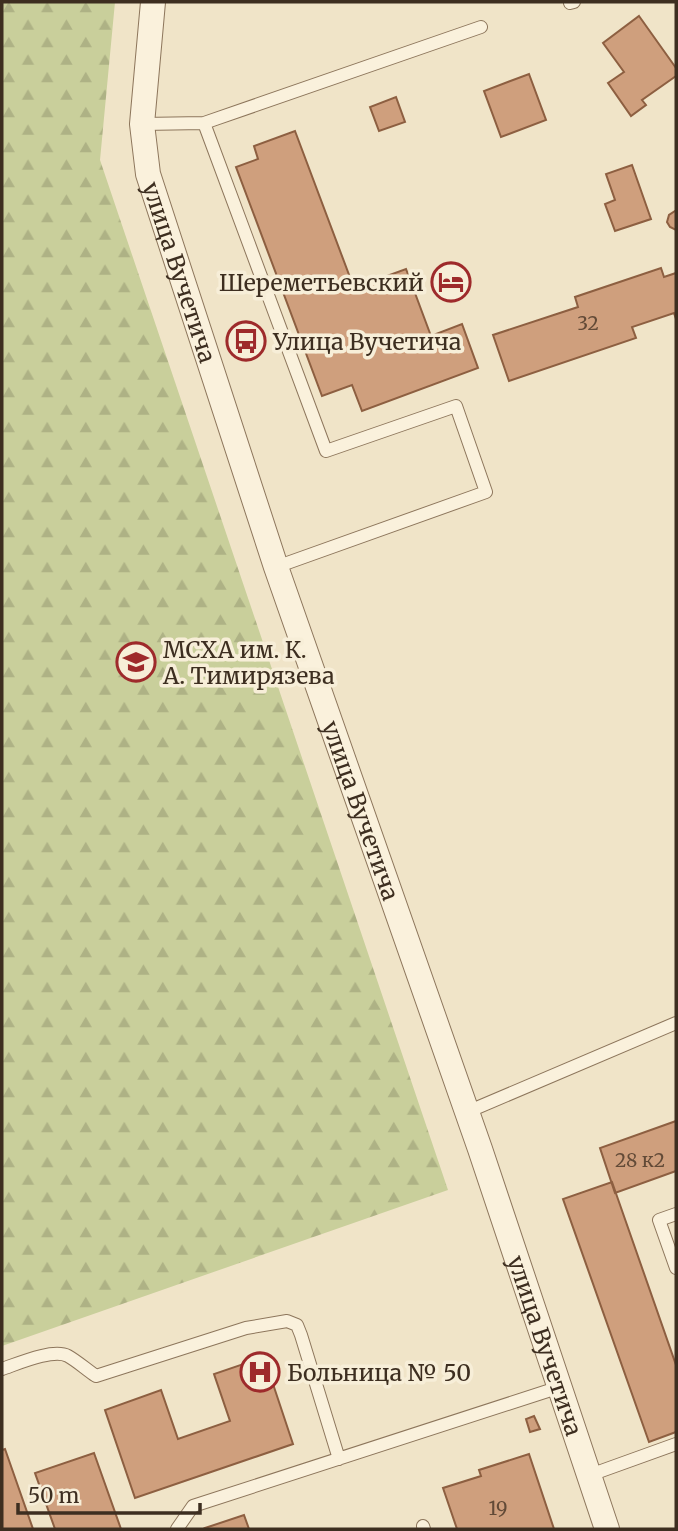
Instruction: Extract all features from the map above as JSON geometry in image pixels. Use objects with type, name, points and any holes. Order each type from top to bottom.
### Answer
[{"type":"street","name":"улица Вучетича","points":[[153,2],[142,124],[148,174],[276,567],[467,1112],[607,1529]]},
{"type":"lane","points":[[142,124],[204,123],[481,27]]},
{"type":"lane","points":[[204,123],[326,451],[456,406],[486,492],[276,567]]},
{"type":"lane","points":[[467,1112],[676,1023]]},
{"type":"lane","points":[[676,1214],[659,1220],[676,1268]]},
{"type":"lane","points":[[2,1369],[51,1354],[65,1354],[96,1376],[246,1328],[287,1321],[297,1325],[301,1335],[339,1459]]},
{"type":"lane","points":[[177,1529],[193,1506],[560,1387]]},
{"type":"lane","points":[[590,1475],[676,1444]]},
{"type":"green space","name":"МСХА им. К. А. Тимирязева","points":[[2,2],[115,2],[100,160],[448,1190],[2,1346]]},
{"type":"building","points":[[639,16],[676,68],[676,76],[642,100],[646,105],[631,116],[608,83],[624,72],[603,43]]},
{"type":"building","points":[[529,74],[546,120],[501,137],[484,91]]},
{"type":"building","points":[[396,97],[405,122],[379,131],[370,107]]},
{"type":"building","points":[[295,131],[354,288],[406,269],[431,336],[462,324],[478,368],[362,411],[352,385],[322,396],[236,167],[258,159],[254,146]]},
{"type":"building","points":[[632,165],[651,219],[615,231],[605,204],[615,200],[606,174]]},
{"type":"building","points":[[676,211],[676,230],[667,222],[669,215]]},
{"type":"building","points":[[661,268],[664,277],[676,273],[676,319],[674,313],[632,327],[636,338],[509,381],[493,335],[578,307],[575,297]]},
{"type":"building","points":[[676,1121],[676,1171],[615,1193],[600,1148]]},
{"type":"building","points":[[612,1182],[676,1365],[676,1432],[649,1442],[563,1199]]},
{"type":"building","points":[[264,1357],[293,1444],[135,1498],[105,1410],[161,1390],[178,1439],[230,1421],[214,1374]]},
{"type":"building","points":[[534,1416],[540,1429],[530,1432],[526,1419]]},
{"type":"building","points":[[5,1449],[33,1529],[2,1529],[2,1450]]},
{"type":"building","points":[[94,1453],[121,1529],[55,1529],[35,1473]]},
{"type":"building","points":[[529,1454],[554,1529],[457,1529],[443,1488],[481,1476],[479,1470]]},
{"type":"building","points":[[244,1515],[249,1529],[205,1528]]},
{"type":"place","name":"Шереметьевский","points":[[451,282]]},
{"type":"place","name":"Улица Вучетича","points":[[246,341]]},
{"type":"place","name":"МСХА им. К. А. Тимирязева","points":[[136,662]]},
{"type":"place","name":"Больница № 50","points":[[260,1372]]}]
